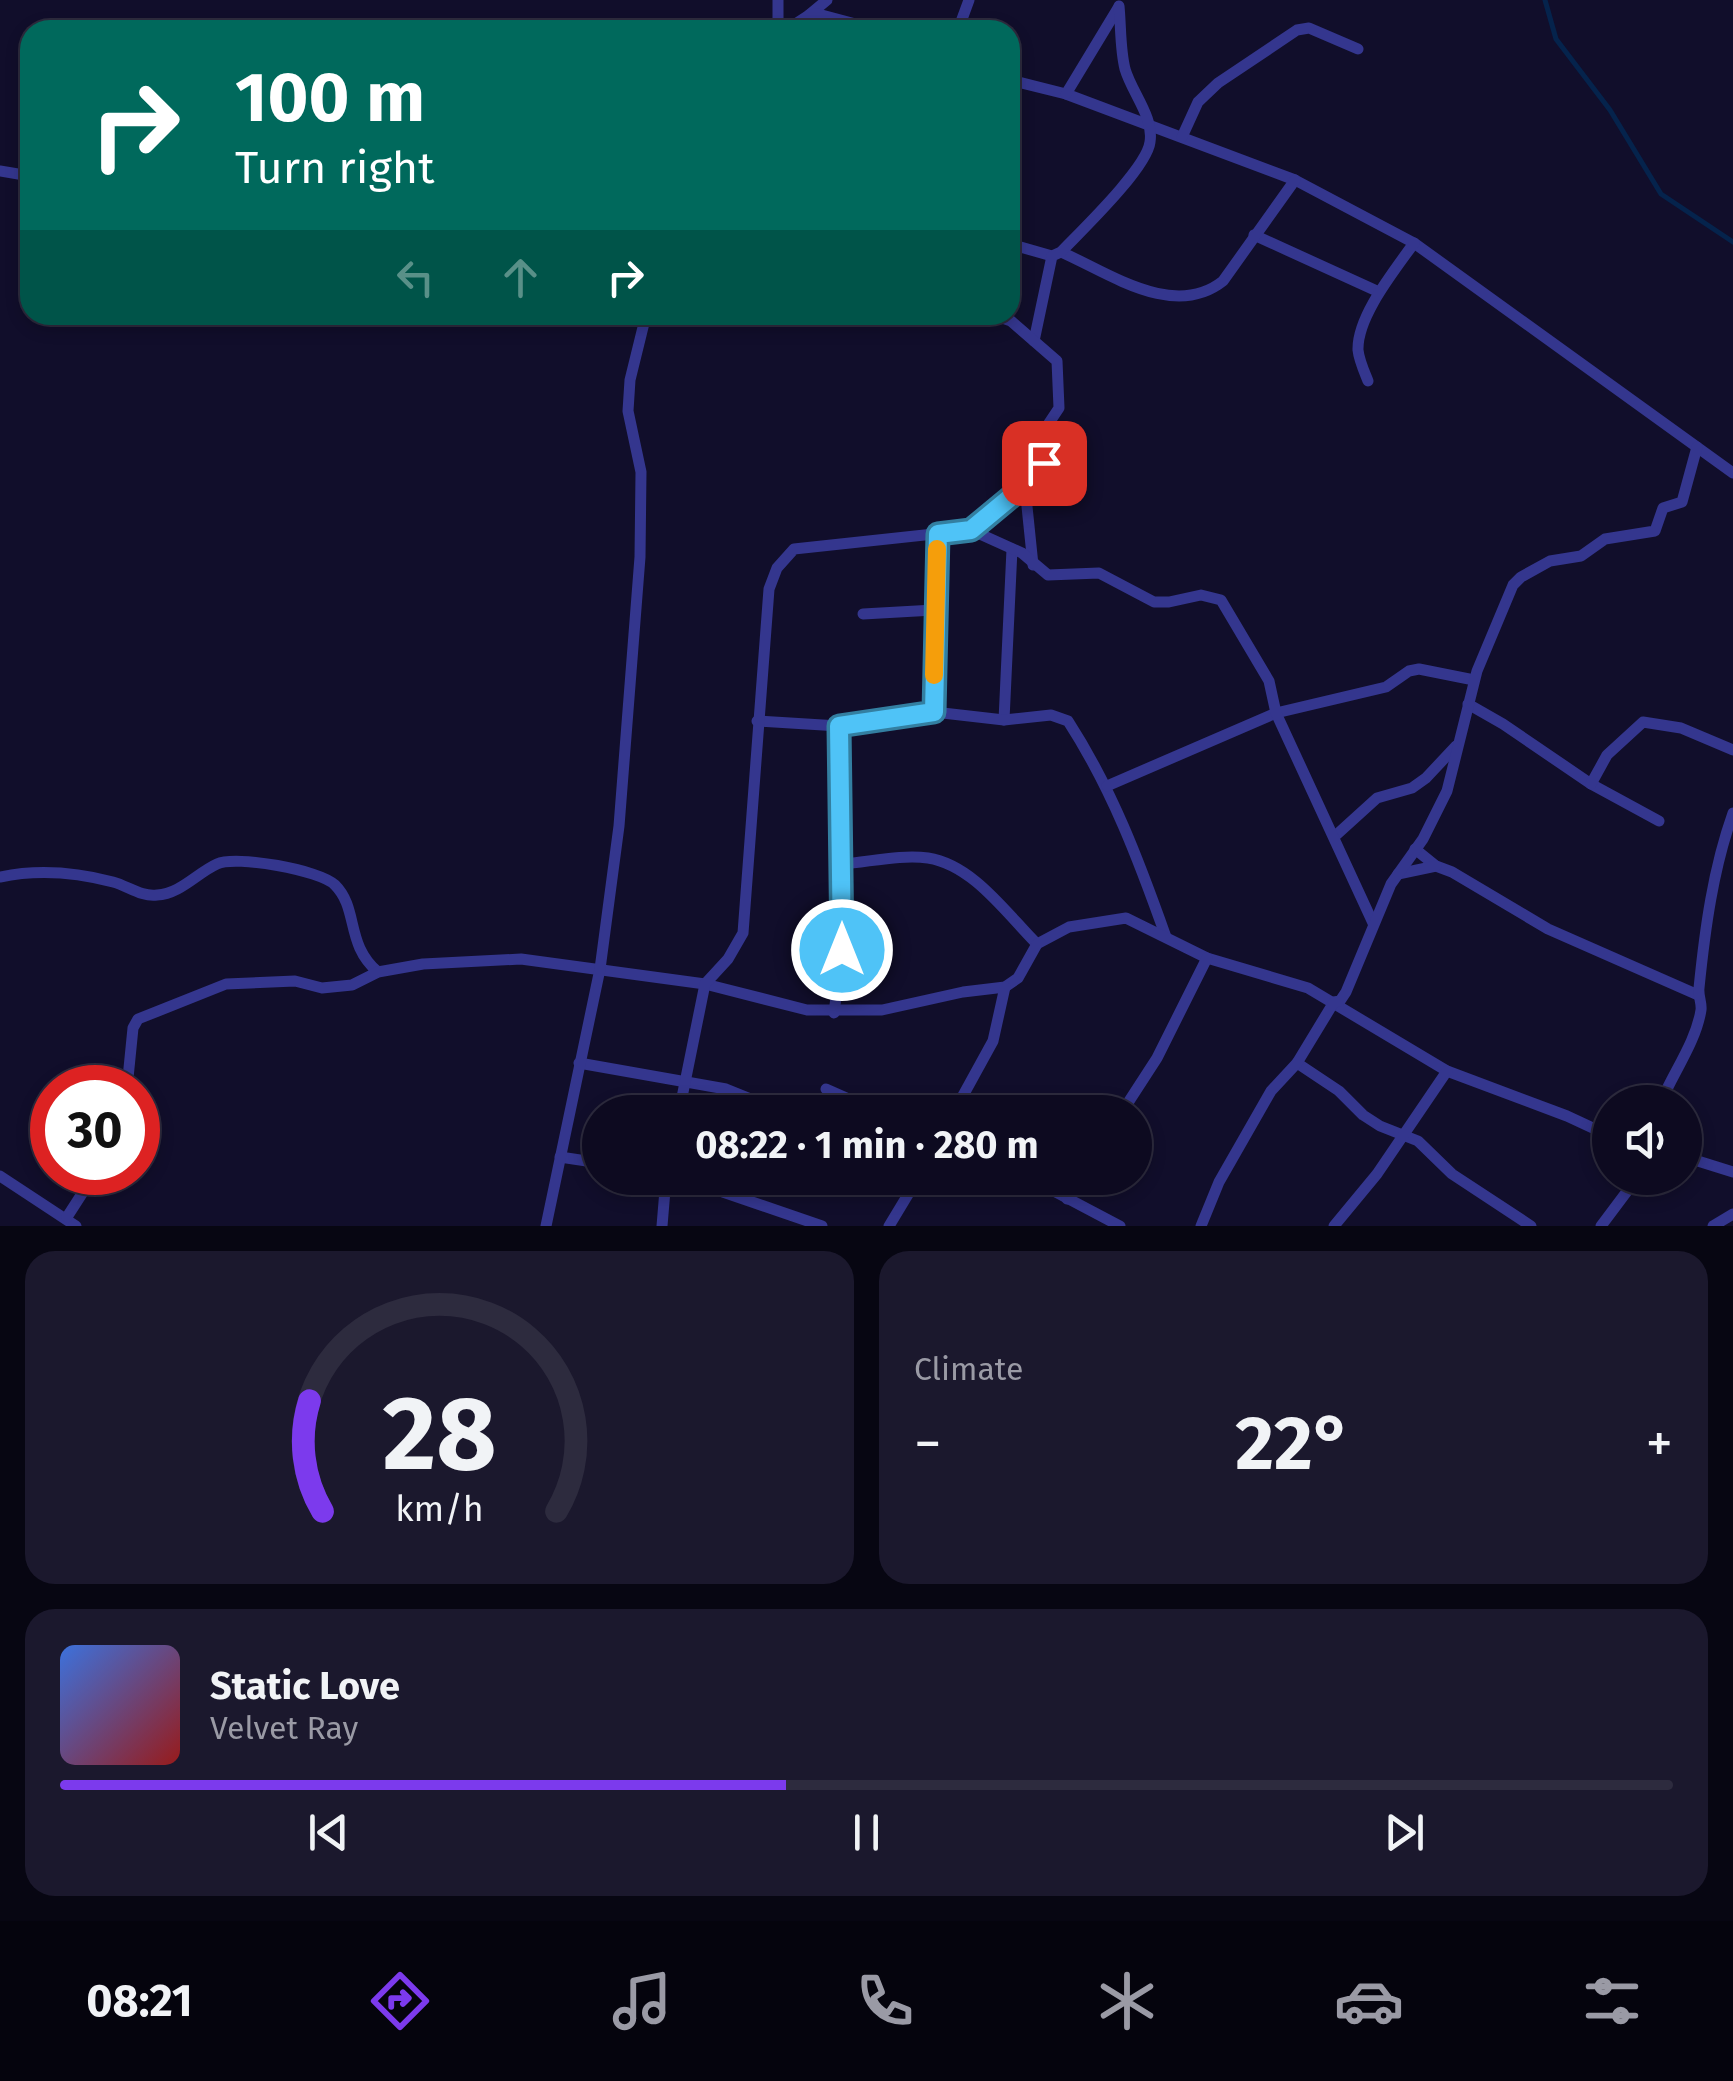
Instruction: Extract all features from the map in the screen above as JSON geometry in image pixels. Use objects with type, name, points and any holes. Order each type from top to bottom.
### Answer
[{"type":"street","points":[[801,20],[826,0]]},
{"type":"street","points":[[1066,94],[1120,3]]},
{"type":"street","points":[[1034,342],[1056,254],[1111,199],[1147,154],[1150,125],[1125,68],[1120,3]]},
{"type":"street","points":[[808,15],[840,20]]},
{"type":"street","points":[[1182,137],[1198,102],[1218,83],[1297,30],[1309,28],[1358,49]]},
{"type":"street","points":[[1020,82],[1066,94],[1295,180],[1414,243],[1733,473]]},
{"type":"street","points":[[1020,246],[1056,254],[1165,296],[1193,296],[1209,292],[1223,281],[1295,180]]},
{"type":"street","points":[[1254,235],[1379,292]]},
{"type":"street","points":[[1368,381],[1360,362],[1359,340],[1379,292],[1414,243]]},
{"type":"street","points":[[546,1226],[600,969],[630,716],[641,472],[628,412],[630,380],[644,325]]},
{"type":"street","points":[[971,530],[1041,472],[1047,426],[1059,408],[1057,361],[1015,325]]},
{"type":"street","points":[[1201,1226],[1219,1182],[1271,1091],[1297,1062],[1334,1002],[1346,992],[1398,874],[1450,782],[1474,680],[1507,596],[1521,577],[1550,561],[1581,556],[1605,539],[1655,532],[1663,508],[1682,502],[1697,446]]},
{"type":"street","points":[[1024,486],[1033,565]]},
{"type":"street","points":[[683,1095],[705,984],[728,959],[742,933],[769,589],[776,568],[794,549],[971,530],[1012,549],[1048,575],[1099,573],[1154,602],[1200,595],[1221,600],[1268,681],[1276,713],[1374,923]]},
{"type":"street","points":[[934,712],[938,534]]},
{"type":"street","points":[[1004,720],[1012,549]]},
{"type":"street","points":[[864,614],[934,610]]},
{"type":"street","points":[[1108,786],[1276,713],[1386,686],[1409,670],[1474,680]]},
{"type":"street","points":[[1468,704],[1591,784],[1658,820]]},
{"type":"street","points":[[756,721],[839,726],[934,712],[1004,720],[1050,716],[1068,721],[1108,786],[1133,842],[1166,938]]},
{"type":"street","points":[[1591,784],[1606,755],[1642,722],[1681,728],[1733,750]]},
{"type":"street","points":[[834,1013],[842,950],[839,726]]},
{"type":"street","points":[[1334,836],[1377,798],[1412,788],[1426,778],[1458,744]]},
{"type":"street","points":[[1426,778],[1450,782]]},
{"type":"street","points":[[1669,1085],[1702,1007],[1698,994],[1722,845],[1733,813]]},
{"type":"street","points":[[1415,849],[1436,866],[1548,930],[1698,994]]},
{"type":"street","points":[[842,864],[926,858],[948,864],[967,874],[1036,944]]},
{"type":"street","points":[[0,878],[41,870],[116,883],[143,895],[160,896],[227,861],[318,874],[335,885],[345,901],[360,954],[378,972]]},
{"type":"street","points":[[1398,874],[1436,866]]},
{"type":"street","points":[[129,1065],[133,1028],[138,1019],[226,984],[294,981],[322,988],[352,985],[378,972],[423,964],[521,959],[705,984],[808,1010],[882,1010],[1005,987],[1018,978],[1036,944],[1070,927],[1126,918],[1208,958],[1308,988],[1447,1071],[1592,1128]]},
{"type":"street","points":[[1133,1095],[1157,1058],[1208,958]]},
{"type":"street","points":[[963,1095],[993,1040],[1005,987]]},
{"type":"street","points":[[1297,1062],[1338,1090],[1363,1115],[1418,1140],[1470,1188],[1531,1226]]},
{"type":"street","points":[[579,1063],[686,1079],[743,1095]]},
{"type":"street","points":[[1334,1226],[1377,1174],[1447,1071]]},
{"type":"street","points":[[826,1089],[840,1095]]},
{"type":"street","points":[[560,1157],[582,1160]]},
{"type":"street","points":[[1702,1162],[1733,1172]]},
{"type":"street","points":[[0,1176],[72,1222],[85,1195]]},
{"type":"street","points":[[662,1226],[665,1195]]},
{"type":"street","points":[[732,1195],[822,1226]]},
{"type":"street","points":[[889,1226],[907,1195]]},
{"type":"street","points":[[1060,1195],[1120,1226]]},
{"type":"street","points":[[1067,1199],[1070,1195]]},
{"type":"street","points":[[1601,1226],[1624,1195]]},
{"type":"street","points":[[1713,1226],[1733,1214]]},
{"type":"waterway","points":[[1545,0],[1556,39],[1610,110],[1661,194],[1733,242]]},
{"type":"slow traffic","points":[[934,675],[937,549]]},
{"type":"route","points":[[842,950],[839,726],[934,712],[938,534],[971,530],[1041,472],[1044,463]]}]
